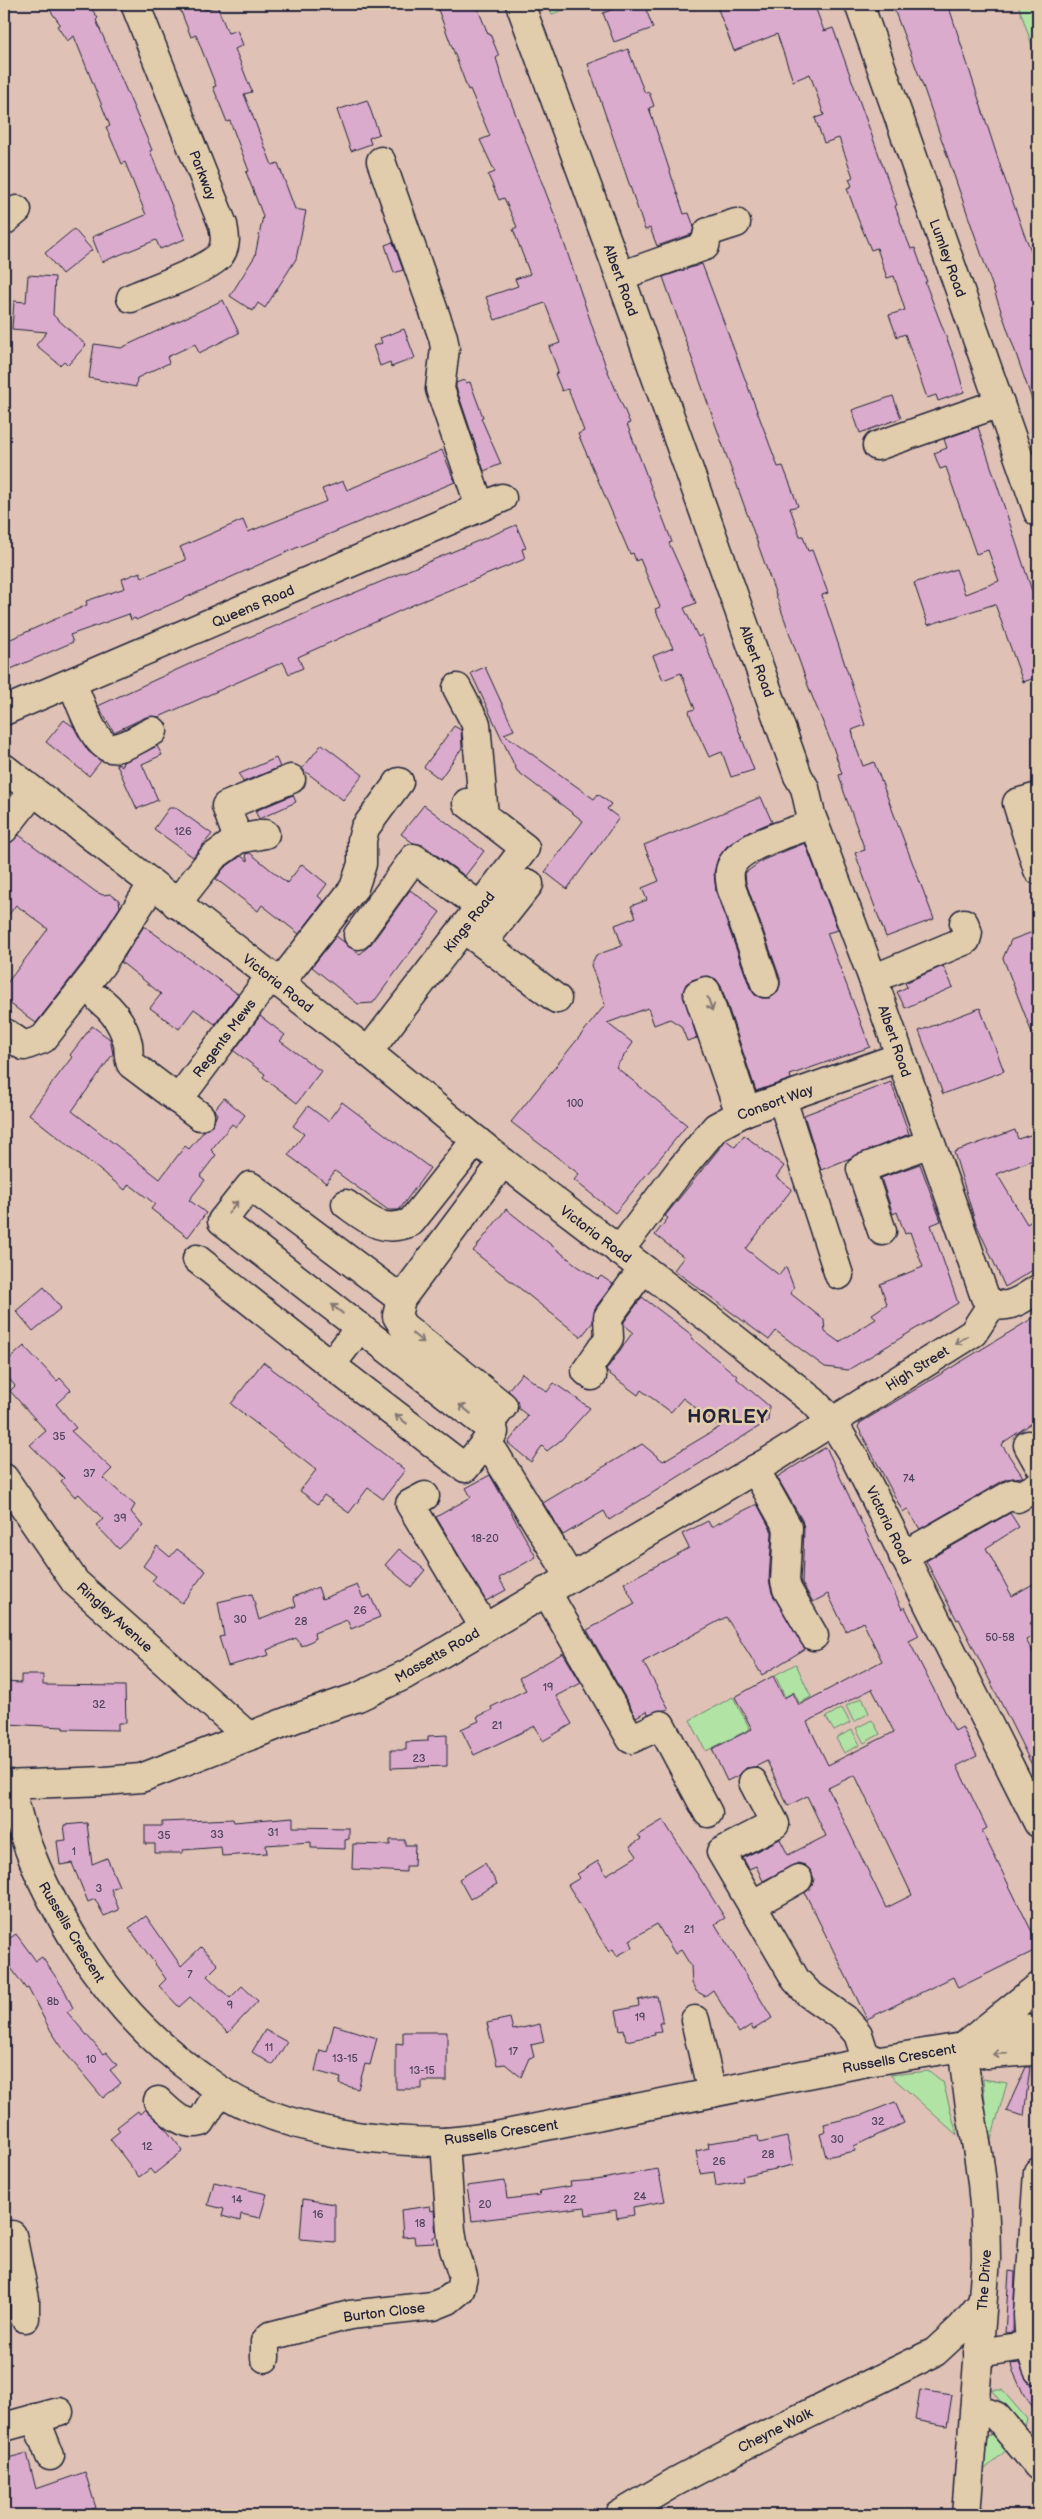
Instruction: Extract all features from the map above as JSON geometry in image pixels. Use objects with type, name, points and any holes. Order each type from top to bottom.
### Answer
[{"type":"street","name":"Parkway","points":[[131,298],[206,265],[219,255],[226,241],[223,225],[135,4]]},
{"type":"street","name":"Albert Road","points":[[520,4],[620,276],[798,776],[805,788],[812,820],[873,979],[985,1297],[998,1306]]},
{"type":"street","name":"Lumley Road","points":[[858,4],[1038,512]]},
{"type":"street","name":"Queens Road","points":[[4,711],[491,503],[440,389],[445,348],[443,337],[382,161]]},
{"type":"street","points":[[620,276],[705,246],[708,232],[736,223]]},
{"type":"street","points":[[877,446],[1000,403]]},
{"type":"street","points":[[72,683],[93,731],[104,746],[114,748],[153,731]]},
{"type":"street","name":"Kings Road","points":[[368,1052],[474,936],[481,907],[531,840],[476,809],[476,724],[457,688]]},
{"type":"street","name":"Victoria Road","points":[[4,768],[368,1052],[503,1162],[813,1402],[832,1421],[856,1460],[903,1556],[1036,1811]]},
{"type":"street","points":[[238,839],[226,806],[291,778]]},
{"type":"street","name":"Regents Mews","points":[[178,1100],[275,980],[354,888],[362,864],[364,828],[399,782]]},
{"type":"street","points":[[4,828],[33,792]]},
{"type":"street","points":[[1038,796],[1018,803],[1038,870]]},
{"type":"street","points":[[765,983],[731,887],[729,875],[732,864],[744,852],[812,820]]},
{"type":"street","points":[[176,904],[213,858],[238,839],[265,834]]},
{"type":"street","points":[[358,935],[414,858],[481,907]]},
{"type":"street","points":[[529,884],[474,936],[557,999]]},
{"type":"street","points":[[4,1038],[7,1034],[24,1046],[43,1039],[101,965],[152,885]]},
{"type":"street","points":[[873,979],[966,940],[968,934],[964,923]]},
{"type":"street","points":[[100,1000],[113,1010],[118,1020],[128,1044],[131,1064],[200,1116]]},
{"type":"street","name":"Consort Way","points":[[619,1251],[681,1169],[716,1127],[743,1112],[900,1057]]},
{"type":"street","points":[[782,1099],[840,1275]]},
{"type":"street","points":[[346,1204],[374,1224],[399,1227],[411,1222],[476,1140]]},
{"type":"street","points":[[882,1231],[861,1169],[930,1143]]},
{"type":"street","points":[[197,1259],[465,1468],[503,1406],[403,1326],[397,1316],[401,1299],[503,1162]]},
{"type":"street","points":[[401,1299],[250,1186],[222,1221],[360,1327],[485,1436],[570,1577]]},
{"type":"street","points":[[592,1376],[586,1371],[609,1338],[608,1317],[643,1269]]},
{"type":"street","name":"High Street","points":[[832,1421],[973,1333],[998,1306],[1038,1290]]},
{"type":"street","points":[[332,1365],[360,1327]]},
{"type":"street","name":"Massetts Road","points":[[7,1784],[96,1782],[141,1778],[248,1736],[358,1697],[406,1675],[484,1627],[755,1469],[832,1421]]},
{"type":"street","points":[[755,1469],[788,1528],[785,1581],[787,1589],[814,1636]]},
{"type":"street","name":"Ringley Avenue","points":[[4,1478],[75,1582],[248,1736]]},
{"type":"street","points":[[903,1556],[1014,1493],[1017,1498],[1038,1486]]},
{"type":"street","points":[[424,1496],[410,1504],[484,1627]]},
{"type":"street","points":[[546,1591],[630,1739],[661,1725],[708,1814]]},
{"type":"street","points":[[752,1782],[775,1824],[721,1852],[796,1980],[809,1994],[845,2019],[858,2034],[867,2062]]},
{"type":"street","name":"Russells Crescent","points":[[7,1784],[23,1836],[40,1879],[89,1964],[134,2020],[163,2048],[220,2090],[243,2104],[281,2119],[328,2132],[380,2140],[445,2142],[496,2136],[867,2062],[972,2039],[1013,2027],[1038,2030]]},
{"type":"street","points":[[752,1905],[798,1880]]},
{"type":"street","points":[[1038,1986],[972,2039],[988,2054],[1034,2051],[1038,2049]]},
{"type":"street","points":[[695,2020],[712,2093]]},
{"type":"street","name":"The Drive","points":[[966,2515],[986,2259],[985,2206],[964,2070],[972,2039]]},
{"type":"street","points":[[158,2100],[178,2118],[195,2124],[201,2122],[220,2090]]},
{"type":"street","name":"Burton Close","points":[[265,2358],[265,2342],[270,2336],[350,2314],[422,2317],[460,2290],[463,2276],[451,2230],[445,2142]]},
{"type":"street","points":[[1038,2172],[1028,2315],[1033,2358],[1038,2370]]},
{"type":"street","points":[[12,2235],[13,2284],[25,2318]]},
{"type":"street","name":"Cheyne Walk","points":[[619,2515],[675,2482],[745,2445],[935,2352],[962,2327],[982,2303]]},
{"type":"street","points":[[935,2352],[978,2364],[1038,2344]]},
{"type":"street","points":[[975,2408],[996,2416],[1038,2466]]},
{"type":"street","points":[[4,2427],[47,2415],[50,2456]]},
{"type":"green space","points":[[548,4],[580,4],[552,14]]},
{"type":"green space","points":[[1018,4],[1038,4],[1038,63]]},
{"type":"green space","points":[[796,1664],[811,1697],[799,1703],[794,1692],[785,1697],[775,1675]]},
{"type":"green space","points":[[733,1697],[750,1729],[706,1751],[690,1720]]},
{"type":"green space","points":[[862,1698],[869,1713],[854,1722],[846,1706]]},
{"type":"green space","points":[[842,1708],[850,1723],[834,1731],[826,1717]]},
{"type":"green space","points":[[872,1720],[880,1734],[864,1743],[856,1728]]},
{"type":"green space","points":[[852,1730],[860,1745],[844,1753],[836,1738]]},
{"type":"green space","points":[[929,2071],[943,2082],[957,2135],[890,2075]]},
{"type":"green space","points":[[983,2079],[1007,2083],[989,2146]]},
{"type":"green space","points":[[991,2390],[1002,2390],[1027,2419],[1024,2429]]},
{"type":"green space","points":[[988,2435],[995,2436],[1010,2447],[977,2476],[983,2438]]},
{"type":"building","points":[[58,4],[88,4],[98,18],[96,20],[152,150],[150,151],[185,239],[160,249],[156,240],[102,262],[92,237],[146,215],[125,162],[122,164],[106,127],[110,126],[74,36],[67,41],[57,26],[60,24],[50,10]]},
{"type":"building","points":[[178,4],[202,4],[205,10],[217,6],[228,33],[237,30],[243,45],[235,49],[252,92],[244,94],[272,165],[278,163],[295,209],[306,211],[296,259],[265,308],[258,303],[253,311],[230,296],[255,256],[263,216],[246,172],[249,171],[230,121],[227,122],[213,87],[216,86],[196,35],[191,37]]},
{"type":"building","points":[[436,4],[476,4],[488,34],[490,34],[499,56],[496,58],[504,84],[556,219],[606,367],[630,423],[627,424],[672,542],[669,543],[696,603],[684,608],[698,637],[702,635],[754,770],[731,777],[722,752],[709,757],[691,718],[689,711],[695,709],[681,673],[663,680],[653,656],[673,648],[655,609],[660,607],[640,559],[636,561],[633,553],[630,554],[578,434],[584,431],[568,389],[562,391],[555,374],[558,373],[557,368],[549,347],[560,343],[545,303],[495,320],[486,297],[518,286],[515,279],[530,274],[513,229],[517,227],[504,198],[499,200],[488,175],[495,172],[480,140],[490,136],[470,89],[468,90]]},
{"type":"building","points":[[627,4],[644,4],[653,28],[614,42],[603,13]]},
{"type":"building","points":[[716,4],[814,4],[824,31],[833,28],[897,205],[895,206],[903,229],[911,249],[915,248],[927,282],[925,282],[955,360],[964,392],[938,401],[936,395],[927,398],[905,334],[897,337],[889,315],[905,310],[894,276],[887,278],[877,248],[871,250],[858,219],[847,188],[852,186],[849,179],[853,177],[839,138],[824,143],[815,118],[824,115],[810,74],[793,81],[777,34],[734,51]]},
{"type":"building","points":[[892,4],[948,4],[1023,231],[1032,253],[1038,251],[1038,410],[1036,411],[923,86]]},
{"type":"building","points":[[628,49],[645,93],[649,92],[654,106],[649,108],[684,214],[689,213],[694,227],[692,234],[657,246],[650,228],[645,230],[588,64]]},
{"type":"building","points":[[367,100],[379,134],[369,138],[371,144],[351,151],[337,110]]},
{"type":"building","points":[[74,229],[92,250],[62,274],[45,253]]},
{"type":"building","points":[[393,242],[403,270],[394,273],[385,245]]},
{"type":"building","points":[[702,264],[778,467],[783,466],[798,506],[790,508],[800,536],[803,536],[808,551],[812,550],[828,593],[822,595],[865,725],[852,730],[856,747],[863,766],[874,762],[934,919],[886,937],[855,853],[865,850],[844,792],[839,775],[842,774],[833,747],[810,691],[663,277]]},
{"type":"building","points":[[28,275],[55,277],[53,315],[86,345],[68,365],[64,361],[60,365],[36,345],[47,332],[12,329],[14,301],[26,302]]},
{"type":"building","points":[[223,300],[239,333],[199,353],[195,344],[167,357],[169,363],[137,378],[136,387],[89,378],[94,344],[121,348]]},
{"type":"building","points":[[404,329],[415,358],[391,367],[390,362],[380,366],[373,346],[382,343],[380,338]]},
{"type":"building","points":[[464,380],[465,383],[470,382],[483,417],[481,418],[501,464],[484,471],[456,387],[456,383]]},
{"type":"building","points":[[893,396],[901,418],[860,433],[852,410]]},
{"type":"building","points":[[978,427],[1032,591],[1035,590],[1038,601],[1038,677],[1023,682],[995,604],[928,625],[914,583],[956,569],[965,594],[999,581],[988,550],[976,554],[946,467],[940,469],[934,453],[947,448],[944,439]]},
{"type":"building","points":[[442,450],[455,482],[296,548],[136,620],[135,618],[131,620],[129,614],[70,635],[73,642],[4,672],[4,642],[87,605],[86,601],[125,588],[122,579],[140,572],[142,577],[186,560],[180,547],[243,520],[248,532],[327,501],[322,489],[343,481],[347,490]]},
{"type":"building","points":[[516,525],[526,548],[522,549],[525,559],[415,604],[298,657],[303,668],[289,674],[283,662],[159,717],[146,717],[114,732],[98,706],[235,643]]},
{"type":"building","points":[[485,667],[514,730],[504,734],[594,799],[598,794],[611,804],[607,809],[619,818],[567,889],[545,872],[583,821],[517,771],[471,673]]},
{"type":"building","points":[[64,720],[74,727],[88,751],[101,761],[89,776],[46,742]]},
{"type":"building","points":[[454,726],[461,730],[462,748],[440,779],[424,767]]},
{"type":"building","points":[[322,744],[363,775],[343,800],[302,769]]},
{"type":"building","points":[[157,746],[162,755],[142,764],[158,800],[137,809],[116,763],[123,766],[122,763]]},
{"type":"building","points":[[276,758],[280,767],[243,782],[239,774]]},
{"type":"building","points":[[293,795],[296,802],[259,819],[255,811]]},
{"type":"building","points":[[761,797],[772,822],[749,832],[727,846],[718,858],[714,873],[716,892],[750,988],[755,995],[762,998],[770,998],[777,993],[780,978],[746,883],[745,873],[763,860],[805,843],[838,930],[827,933],[870,1047],[790,1075],[791,1079],[756,1091],[721,986],[716,979],[708,976],[692,980],[686,984],[683,992],[697,1038],[687,1041],[681,1026],[670,1019],[654,1025],[648,1008],[607,1023],[633,1043],[616,1067],[687,1125],[615,1213],[574,1180],[579,1174],[511,1122],[605,1005],[591,965],[596,955],[622,946],[615,925],[636,917],[631,906],[647,900],[642,888],[659,881],[644,845]]},
{"type":"building","points":[[424,805],[484,851],[465,876],[423,845],[413,843],[401,834]]},
{"type":"building","points":[[169,808],[176,808],[212,834],[193,857],[154,829]]},
{"type":"building","points":[[19,835],[96,892],[103,895],[110,894],[119,900],[120,907],[88,956],[36,1023],[4,999],[4,987],[48,929],[16,905],[4,921],[4,844],[10,843]]},
{"type":"building","points":[[250,853],[287,883],[302,864],[327,884],[318,896],[324,901],[299,934],[262,905],[258,911],[216,879],[224,868],[241,856],[248,861],[245,854]]},
{"type":"building","points":[[410,890],[440,912],[373,1003],[358,1004],[312,967],[336,936],[360,954],[371,944]]},
{"type":"building","points":[[144,926],[238,994],[215,1024],[194,1009],[179,1029],[150,1008],[161,994],[121,962]]},
{"type":"building","points":[[1038,930],[1037,1046],[1003,958],[1011,940]]},
{"type":"building","points":[[943,966],[953,987],[905,1008],[897,992],[907,987],[905,983]]},
{"type":"building","points":[[980,1008],[1004,1071],[943,1094],[919,1031]]},
{"type":"building","points":[[260,1016],[285,1035],[280,1041],[321,1071],[297,1103],[263,1077],[265,1074],[234,1051]]},
{"type":"building","points":[[92,1026],[110,1039],[113,1054],[72,1111],[160,1179],[185,1146],[189,1149],[204,1131],[212,1126],[217,1114],[214,1110],[224,1098],[245,1115],[236,1127],[232,1124],[211,1150],[216,1155],[200,1176],[205,1180],[189,1200],[206,1213],[188,1237],[151,1209],[155,1204],[129,1184],[125,1190],[29,1114],[72,1057],[70,1055]]},
{"type":"building","points":[[891,1082],[909,1134],[821,1170],[804,1115]]},
{"type":"building","points":[[342,1102],[430,1168],[399,1210],[388,1210],[335,1171],[326,1183],[288,1155],[304,1134],[293,1126],[308,1106],[328,1121]]},
{"type":"building","points":[[1015,1130],[1018,1139],[1033,1134],[1038,1150],[1038,1158],[997,1174],[1027,1224],[1038,1217],[1038,1267],[1005,1287],[975,1221],[954,1152]]},
{"type":"building","points":[[744,1135],[784,1166],[776,1177],[792,1189],[746,1249],[779,1275],[786,1267],[794,1288],[790,1293],[824,1320],[825,1332],[839,1342],[876,1319],[872,1314],[887,1304],[880,1284],[923,1267],[910,1232],[905,1234],[897,1212],[893,1214],[881,1178],[920,1164],[941,1221],[931,1225],[958,1303],[848,1370],[825,1367],[776,1331],[769,1340],[674,1270],[684,1257],[655,1235],[668,1218],[665,1216],[726,1140],[735,1147]]},
{"type":"building","points":[[506,1209],[579,1267],[598,1279],[601,1276],[613,1284],[595,1308],[593,1322],[581,1337],[473,1251]]},
{"type":"building","points":[[44,1287],[61,1308],[33,1331],[16,1311]]},
{"type":"building","points":[[642,1297],[692,1335],[691,1338],[737,1376],[737,1379],[769,1406],[768,1421],[609,1520],[604,1511],[563,1535],[543,1503],[642,1444],[663,1461],[720,1427],[683,1398],[671,1412],[641,1390],[638,1395],[607,1372],[606,1370],[633,1332],[624,1325],[624,1322]]},
{"type":"building","points":[[1038,1315],[1038,1419],[1002,1445],[1023,1477],[1006,1479],[920,1529],[907,1509],[903,1512],[858,1427],[860,1423]]},
{"type":"building","points":[[24,1346],[57,1381],[60,1378],[71,1390],[56,1404],[76,1428],[71,1431],[112,1469],[103,1478],[135,1505],[131,1512],[143,1526],[119,1549],[96,1525],[103,1519],[79,1494],[75,1497],[61,1481],[64,1478],[30,1445],[46,1431],[10,1391],[15,1386],[4,1372],[4,1364]]},
{"type":"building","points":[[263,1362],[405,1470],[383,1499],[368,1488],[349,1513],[324,1495],[318,1504],[300,1491],[316,1470],[231,1404]]},
{"type":"building","points":[[522,1373],[547,1392],[554,1383],[590,1408],[561,1440],[547,1451],[542,1446],[531,1462],[508,1443],[528,1416],[518,1408],[517,1400],[508,1390]]},
{"type":"building","points":[[826,1447],[902,1609],[905,1607],[919,1636],[909,1641],[955,1731],[962,1727],[977,1756],[957,1766],[987,1828],[982,1831],[1038,1944],[1038,1949],[958,1988],[953,1977],[867,2019],[805,1893],[812,1886],[814,1879],[811,1871],[805,1865],[798,1863],[763,1881],[756,1866],[749,1869],[743,1858],[780,1839],[788,1855],[826,1836],[807,1796],[788,1806],[767,1761],[755,1767],[746,1768],[739,1775],[727,1781],[712,1749],[752,1729],[735,1697],[773,1676],[784,1698],[793,1693],[799,1705],[882,1661],[863,1622],[846,1631],[828,1594],[813,1602],[802,1583],[804,1528],[802,1520],[777,1477]],"holes":[[[872,1689],[894,1732],[828,1765],[807,1722]],[[855,1775],[912,1895],[886,1908],[828,1788]]]},
{"type":"building","points":[[490,1475],[536,1557],[499,1578],[506,1590],[486,1601],[436,1517],[471,1497],[466,1488]]},
{"type":"building","points":[[757,1504],[772,1532],[769,1580],[772,1593],[805,1649],[762,1675],[726,1617],[643,1662],[669,1709],[648,1714],[647,1711],[636,1717],[587,1630],[635,1604],[624,1583],[689,1548],[682,1534],[708,1521],[711,1527]]},
{"type":"building","points":[[1010,1513],[1019,1527],[986,1548],[1012,1596],[1038,1581],[1038,1619],[1030,1623],[1037,1634],[1026,1640],[1038,1661],[1038,1777],[959,1619],[957,1620],[926,1561]]},
{"type":"building","points":[[157,1546],[170,1557],[177,1549],[206,1571],[182,1603],[152,1581],[156,1576],[143,1566]]},
{"type":"building","points":[[399,1549],[425,1570],[411,1587],[385,1565]]},
{"type":"building","points":[[357,1585],[363,1598],[370,1595],[380,1617],[351,1629],[347,1620],[314,1633],[315,1639],[302,1646],[296,1638],[267,1650],[269,1655],[228,1666],[219,1637],[224,1636],[218,1602],[252,1594],[259,1620],[296,1606],[293,1597],[318,1587],[322,1599]]},
{"type":"building","points":[[563,1653],[581,1683],[556,1696],[572,1724],[543,1741],[535,1726],[474,1755],[461,1729],[479,1721],[477,1717],[492,1710],[491,1707],[526,1690],[519,1678]]},
{"type":"building","points":[[21,1675],[43,1675],[43,1685],[125,1686],[126,1723],[118,1723],[118,1730],[63,1729],[63,1727],[8,1724],[9,1712],[4,1712],[4,1682],[21,1683]]},
{"type":"building","points":[[447,1735],[447,1766],[391,1768],[391,1750],[406,1750],[406,1742],[428,1741],[428,1736]]},
{"type":"building","points":[[293,1817],[293,1827],[349,1828],[349,1839],[345,1840],[345,1849],[311,1848],[311,1842],[266,1845],[267,1853],[222,1856],[221,1847],[183,1850],[183,1853],[155,1853],[155,1844],[145,1844],[145,1826],[162,1826],[162,1822],[233,1819],[234,1822]]},
{"type":"building","points":[[663,1820],[725,1918],[715,1924],[772,2018],[753,2030],[751,2025],[739,2033],[713,1990],[705,1996],[696,1991],[692,1983],[691,1966],[681,1950],[675,1954],[657,1924],[630,1940],[633,1947],[617,1956],[613,1949],[609,1952],[568,1885],[580,1878],[577,1874],[598,1861],[606,1875],[637,1856],[630,1846],[641,1839],[638,1835]]},
{"type":"building","points":[[87,1823],[92,1864],[107,1858],[119,1886],[111,1889],[119,1910],[104,1916],[95,1899],[88,1902],[72,1863],[60,1865],[57,1841],[66,1840],[64,1825]]},
{"type":"building","points":[[390,1840],[405,1840],[405,1845],[415,1845],[414,1866],[406,1866],[406,1872],[352,1869],[353,1844],[390,1845]]},
{"type":"building","points":[[485,1863],[497,1884],[470,1899],[459,1879]]},
{"type":"building","points":[[146,1916],[181,1966],[201,1947],[218,1965],[207,1976],[230,1998],[242,1986],[258,2001],[228,2033],[190,1997],[179,2007],[159,1986],[166,1979],[129,1928]]},
{"type":"building","points":[[16,1934],[36,1961],[42,1957],[64,1989],[73,2008],[67,2012],[103,2054],[106,2052],[117,2065],[110,2070],[121,2083],[103,2098],[67,2055],[49,2028],[28,1988],[26,1989],[4,1958],[4,1942]]},
{"type":"building","points":[[657,1996],[663,2023],[659,2023],[661,2031],[654,2032],[655,2035],[626,2041],[624,2029],[620,2030],[616,2011],[639,2006],[638,2000]]},
{"type":"building","points":[[510,2018],[513,2030],[540,2024],[544,2042],[531,2045],[534,2057],[529,2058],[521,2077],[505,2064],[497,2065],[487,2023]]},
{"type":"building","points":[[334,2025],[377,2038],[370,2065],[365,2064],[358,2089],[339,2084],[341,2078],[315,2071],[320,2050],[327,2052]]},
{"type":"building","points":[[265,2030],[287,2042],[273,2065],[252,2052]]},
{"type":"building","points":[[403,2032],[447,2032],[447,2081],[422,2081],[422,2089],[396,2089],[396,2043],[403,2044]]},
{"type":"building","points":[[1026,2067],[1030,2067],[1024,2116],[1006,2111]]},
{"type":"building","points":[[895,2102],[904,2123],[854,2146],[855,2151],[826,2157],[820,2134],[826,2132],[824,2124],[862,2115]]},
{"type":"building","points":[[145,2109],[164,2127],[183,2151],[154,2174],[150,2169],[139,2177],[110,2139],[120,2131],[117,2127],[138,2111],[140,2114]]},
{"type":"building","points":[[758,2136],[759,2143],[787,2137],[793,2165],[742,2176],[743,2181],[716,2186],[714,2172],[700,2174],[696,2151],[709,2148],[708,2143]]},
{"type":"building","points":[[658,2169],[665,2201],[633,2207],[634,2215],[617,2218],[616,2210],[586,2215],[585,2207],[472,2221],[467,2186],[505,2181],[507,2199],[540,2195],[539,2191],[571,2186],[570,2182],[596,2180]]},
{"type":"building","points":[[214,2182],[267,2194],[260,2218],[241,2214],[240,2221],[222,2216],[224,2209],[208,2205]]},
{"type":"building","points":[[303,2199],[335,2204],[335,2242],[300,2239]]},
{"type":"building","points":[[430,2206],[431,2211],[434,2210],[436,2237],[433,2237],[434,2243],[415,2244],[414,2236],[403,2237],[401,2210]]},
{"type":"building","points":[[1009,2271],[1015,2272],[1013,2332],[1005,2333]]},
{"type":"building","points":[[1019,2363],[1028,2382],[1038,2385],[1038,2414],[1024,2395],[1012,2369],[1011,2364]]},
{"type":"building","points":[[920,2390],[952,2395],[947,2426],[915,2420]]},
{"type":"building","points":[[27,2453],[36,2489],[85,2472],[96,2508],[71,2515],[9,2515],[4,2499],[4,2459]]},
{"type":"district","name":"HORLEY","points":[[728,1416]]}]
